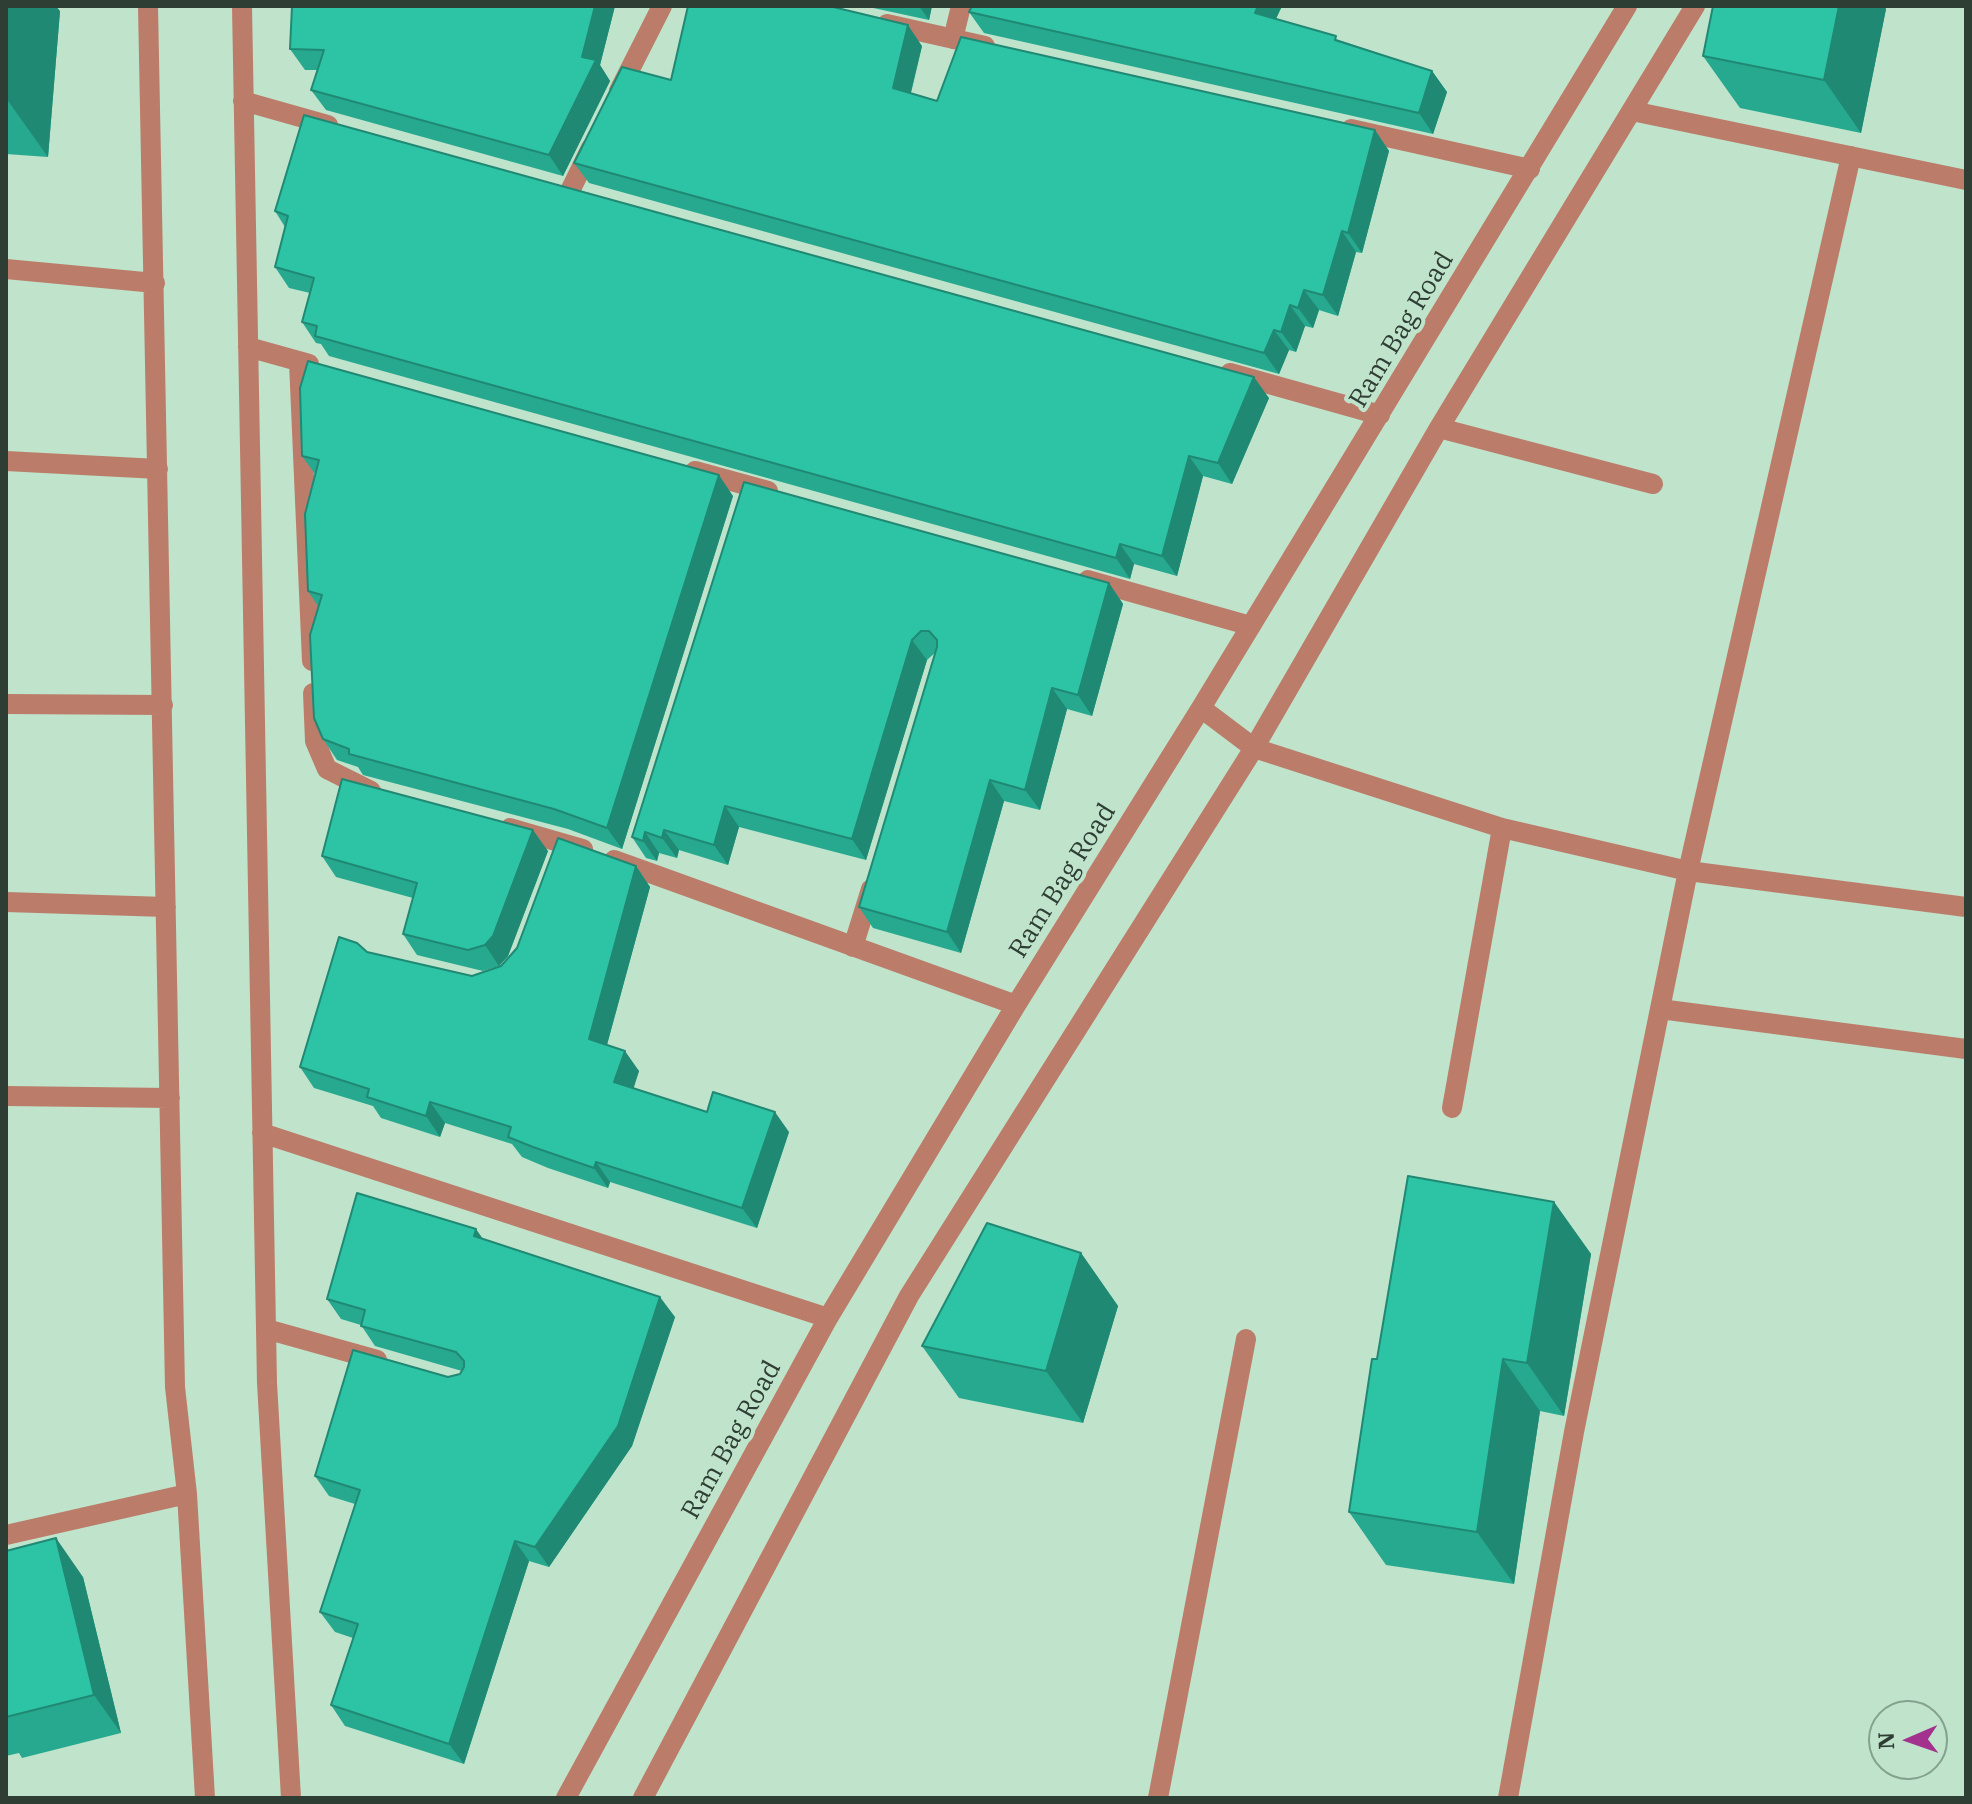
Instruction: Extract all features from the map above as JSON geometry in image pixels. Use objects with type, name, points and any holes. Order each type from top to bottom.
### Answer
[{"type":"street","points":[[148,6],[175,1387],[187,1494],[205,1798]]},
{"type":"street","points":[[242,6],[266,1329],[291,1798]]},
{"type":"street","points":[[612,106],[662,6]]},
{"type":"street","points":[[953,39],[961,6]]},
{"type":"street","name":"Ram Bag Road","points":[[566,1798],[828,1318],[1627,6]]},
{"type":"street","points":[[643,1798],[909,1296],[1254,748],[1439,428],[1695,6]]},
{"type":"street","points":[[864,19],[998,49]]},
{"type":"street","points":[[243,101],[354,132]]},
{"type":"street","points":[[1632,111],[1966,180]]},
{"type":"street","points":[[1334,125],[1530,169]]},
{"type":"street","points":[[570,191],[598,134]]},
{"type":"street","points":[[1508,1798],[1574,1432],[1688,871],[1851,156]]},
{"type":"street","points":[[6,269],[155,283]]},
{"type":"street","points":[[248,347],[328,369]]},
{"type":"street","points":[[299,362],[315,741],[327,769],[358,787],[396,798]]},
{"type":"street","points":[[1215,369],[1380,415]]},
{"type":"street","points":[[1439,428],[1653,484]]},
{"type":"street","points":[[6,461],[158,469]]},
{"type":"street","points":[[673,465],[747,494],[795,499]]},
{"type":"street","points":[[1068,575],[1251,626]]},
{"type":"street","points":[[6,704],[163,705]]},
{"type":"street","points":[[1201,708],[1254,748],[1502,828],[1688,871],[1966,907]]},
{"type":"street","points":[[493,823],[633,858],[853,947],[1016,1005]]},
{"type":"street","points":[[1452,1108],[1502,828]]},
{"type":"street","points":[[555,869],[565,842]]},
{"type":"street","points":[[853,947],[876,872]]},
{"type":"street","points":[[6,902],[166,907]]},
{"type":"street","points":[[1660,1009],[1966,1049]]},
{"type":"street","points":[[6,1096],[170,1098]]},
{"type":"street","points":[[262,1133],[828,1318]]},
{"type":"street","points":[[266,1329],[390,1364]]},
{"type":"street","points":[[1158,1798],[1246,1339]]},
{"type":"street","points":[[6,1535],[187,1494]]},
{"type":"building","points":[[292,6],[595,6],[582,57],[596,60],[549,155],[311,90],[324,50],[290,49]]},
{"type":"building","points":[[688,6],[829,6],[908,25],[893,88],[937,101],[961,37],[1375,130],[1348,233],[1342,231],[1323,295],[1304,290],[1298,308],[1290,305],[1281,332],[1274,330],[1264,353],[574,163],[622,67],[671,80]]},
{"type":"building","points":[[972,6],[1258,6],[1255,13],[1336,36],[1335,40],[1432,71],[1419,113],[969,12]]},
{"type":"building","points":[[1713,6],[1839,6],[1824,80],[1703,56]]},
{"type":"building","points":[[304,115],[1254,377],[1218,463],[1189,456],[1162,556],[1120,544],[1116,558],[315,336],[317,326],[302,322],[314,278],[275,267],[288,216],[275,211]]},
{"type":"building","points":[[308,361],[719,475],[607,828],[554,809],[349,754],[349,749],[323,739],[314,718],[310,635],[322,595],[308,591],[305,514],[319,460],[302,456],[300,388]]},
{"type":"building","points":[[744,482],[1109,583],[1078,695],[1052,688],[1025,790],[990,780],[947,932],[859,907],[937,647],[937,640],[929,631],[921,631],[912,640],[852,839],[725,806],[714,845],[664,830],[662,838],[645,832],[643,841],[632,837]]},
{"type":"building","points":[[342,779],[533,830],[493,936],[485,945],[468,950],[403,934],[417,883],[322,856]]},
{"type":"building","points":[[558,838],[636,866],[589,1039],[625,1051],[614,1082],[707,1112],[713,1092],[775,1112],[742,1208],[596,1162],[594,1168],[508,1137],[511,1127],[430,1102],[426,1116],[367,1097],[369,1089],[300,1067],[339,937],[357,943],[367,952],[472,976],[501,966],[517,948]]},
{"type":"building","points":[[1408,1176],[1554,1202],[1527,1363],[1503,1359],[1477,1532],[1349,1512],[1372,1359],[1377,1359]]},
{"type":"building","points":[[357,1193],[476,1229],[474,1236],[660,1297],[618,1426],[535,1547],[515,1541],[449,1744],[331,1705],[358,1624],[320,1612],[360,1490],[315,1476],[353,1350],[448,1377],[460,1374],[464,1367],[464,1361],[456,1352],[361,1326],[365,1310],[327,1299]]},
{"type":"building","points":[[987,1223],[1081,1253],[1046,1371],[922,1346]]},
{"type":"building","points":[[56,1538],[94,1695],[6,1717],[6,1551]]}]
